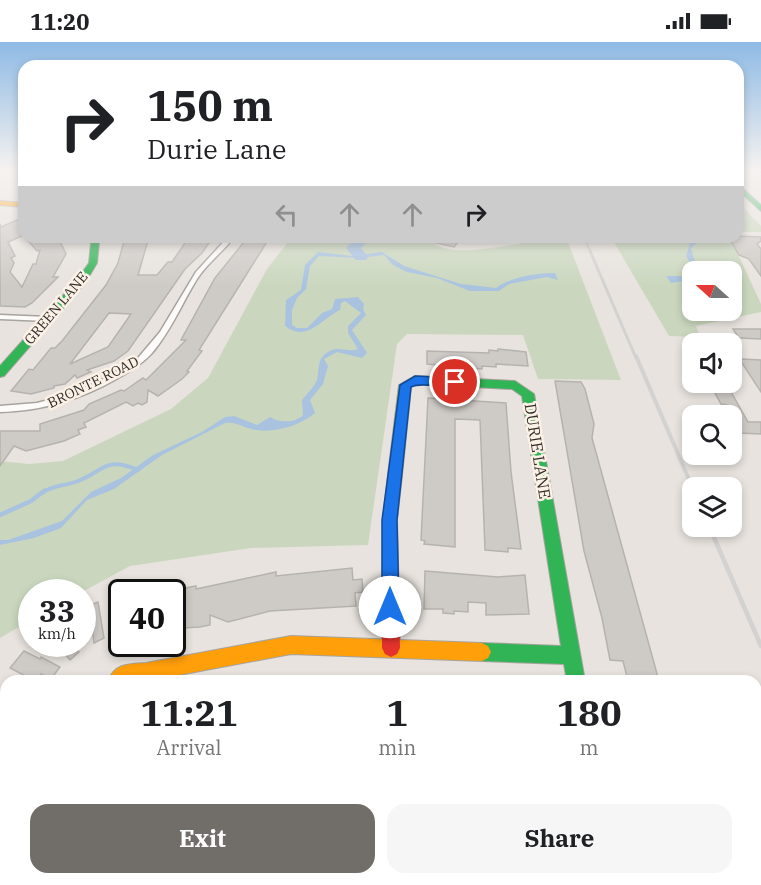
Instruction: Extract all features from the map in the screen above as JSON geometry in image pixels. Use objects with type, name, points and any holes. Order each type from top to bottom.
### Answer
[{"type":"street","name":"GREEN LANE","points":[[0,373],[80,283],[93,262],[95,243]]},
{"type":"street","name":"BRONTE ROAD","points":[[0,409],[40,408],[59,402],[141,360],[157,342],[195,276],[225,243]]},
{"type":"street","points":[[0,317],[48,319]]},
{"type":"street","name":"DURIE LANE","points":[[391,648],[390,520],[405,385],[415,380],[515,385],[528,394],[575,675]]},
{"type":"street","points":[[123,675],[291,645],[571,655]]},
{"type":"green space","points":[[744,208],[761,226],[761,232],[744,232]]},
{"type":"green space","points":[[287,243],[433,243],[445,248],[469,250],[520,243],[568,243],[621,380],[538,379],[523,335],[407,334],[397,344],[368,545],[251,548],[130,566],[96,584],[96,579],[18,579],[18,628],[0,638],[0,461],[29,464],[63,461],[171,409],[208,378],[267,269]]},
{"type":"green space","points":[[615,243],[733,243],[741,261],[682,261],[682,321],[719,321],[696,326],[699,333],[669,336]]},
{"type":"green space","points":[[742,263],[761,304],[761,312],[742,316]]},
{"type":"water","points":[[690,243],[697,243],[691,248],[695,261],[689,261],[686,256]]},
{"type":"water","points":[[318,252],[352,256],[382,252],[404,266],[461,284],[496,288],[516,278],[548,273],[555,273],[558,280],[547,277],[509,284],[499,291],[470,291],[437,278],[407,272],[393,265],[384,255],[360,258],[319,256],[310,266],[306,289],[297,298],[292,310],[292,325],[297,328],[307,328],[322,313],[332,309],[335,299],[358,297],[364,304],[363,309],[366,315],[352,330],[367,353],[362,358],[337,352],[324,359],[328,366],[323,384],[310,400],[315,413],[296,424],[264,431],[225,423],[162,455],[114,489],[87,500],[61,528],[34,538],[0,545],[0,540],[8,540],[62,521],[91,492],[121,478],[153,455],[202,432],[225,417],[234,416],[257,425],[270,417],[287,421],[300,418],[303,415],[302,400],[317,380],[322,357],[333,350],[358,349],[348,333],[348,326],[361,313],[345,301],[341,303],[340,310],[307,331],[293,331],[285,326],[286,300],[301,290],[305,265]]},
{"type":"water","points":[[666,276],[682,276],[682,281],[671,283]]},
{"type":"building","points":[[18,220],[18,238],[8,242],[15,256],[11,258],[14,263],[10,272],[22,287],[33,264],[36,264],[40,250],[37,251],[30,243],[61,243],[66,254],[53,277],[58,277],[25,307],[0,306],[0,224],[1,227]]},
{"type":"building","points":[[744,236],[761,237],[761,241],[757,244],[761,249],[761,276],[749,259],[739,255],[732,243],[744,243]]},
{"type":"building","points":[[123,243],[147,243],[138,275],[157,275],[168,262],[172,262],[185,243],[209,243],[185,269],[128,351],[114,361],[87,370],[91,372],[77,378],[75,375],[65,384],[54,386],[54,388],[31,394],[11,391],[29,369],[33,370],[51,348],[55,348],[62,341],[106,285],[118,263]],"holes":[[[109,313],[131,314],[108,347],[70,364]]]},
{"type":"building","points":[[243,243],[266,243],[199,350],[202,351],[187,371],[189,372],[182,379],[158,396],[148,390],[147,402],[142,405],[138,403],[133,406],[126,402],[84,423],[86,427],[78,430],[80,434],[64,441],[26,451],[14,446],[0,466],[0,431],[40,431],[40,424],[84,410],[89,404],[121,390],[124,391],[143,378],[146,380],[186,340],[181,340],[215,278]]},
{"type":"building","points":[[436,243],[457,243],[454,247]]},
{"type":"building","points":[[733,329],[761,329],[761,339],[742,338],[742,333],[736,333]]},
{"type":"building","points":[[498,349],[526,352],[528,366],[496,364],[496,367],[482,366],[482,369],[427,364],[427,351],[489,353],[489,350],[498,351]]},
{"type":"building","points":[[742,359],[761,360],[761,392],[742,363]]},
{"type":"building","points":[[555,381],[581,382],[585,389],[594,424],[592,438],[657,675],[626,675],[623,661],[610,660],[602,618],[584,551]]},
{"type":"building","points":[[715,393],[732,393],[738,405],[727,405],[721,404]]},
{"type":"building","points":[[428,398],[506,403],[511,472],[521,549],[508,548],[508,552],[485,550],[480,420],[455,419],[455,547],[424,544],[425,541],[421,540]]},
{"type":"building","points":[[742,411],[748,422],[761,422],[761,434],[742,433]]},
{"type":"building","points":[[352,568],[353,580],[362,579],[363,592],[355,593],[356,606],[270,611],[228,622],[210,615],[210,625],[186,628],[186,588],[196,586],[196,589],[276,572],[276,576]]},
{"type":"building","points":[[425,571],[498,577],[525,575],[529,614],[486,615],[486,603],[468,602],[468,612],[454,611],[454,614],[443,613],[443,609],[424,609]]},
{"type":"building","points":[[98,602],[104,638],[96,642],[96,603]]},
{"type":"building","points":[[19,657],[40,659],[41,657],[60,667],[54,675],[23,675],[10,668]]},
{"type":"waterway","points":[[359,243],[353,248],[361,257]]},
{"type":"waterway","points":[[42,493],[50,488],[78,481],[105,466],[118,464],[138,470]]},
{"type":"waterway","points":[[0,515],[31,501],[44,491]]},
{"type":"railway","points":[[587,243],[591,253]]},
{"type":"railway","points":[[590,251],[636,358]]},
{"type":"railway","points":[[636,356],[688,477]]},
{"type":"railway","points":[[714,537],[761,646]]},
{"type":"traffic: fast","points":[[0,373],[80,283],[93,263],[95,243]]},
{"type":"traffic: fast","points":[[395,475],[405,385],[415,380],[515,385],[528,394],[575,675]]},
{"type":"traffic: fast","points":[[482,652],[571,655]]},
{"type":"traffic: slow","points":[[122,675],[291,645],[482,652]]},
{"type":"traffic: jam","points":[[391,648],[390,520],[395,475]]},
{"type":"route","points":[[390,607],[390,520],[405,385],[415,380],[455,382]]}]
